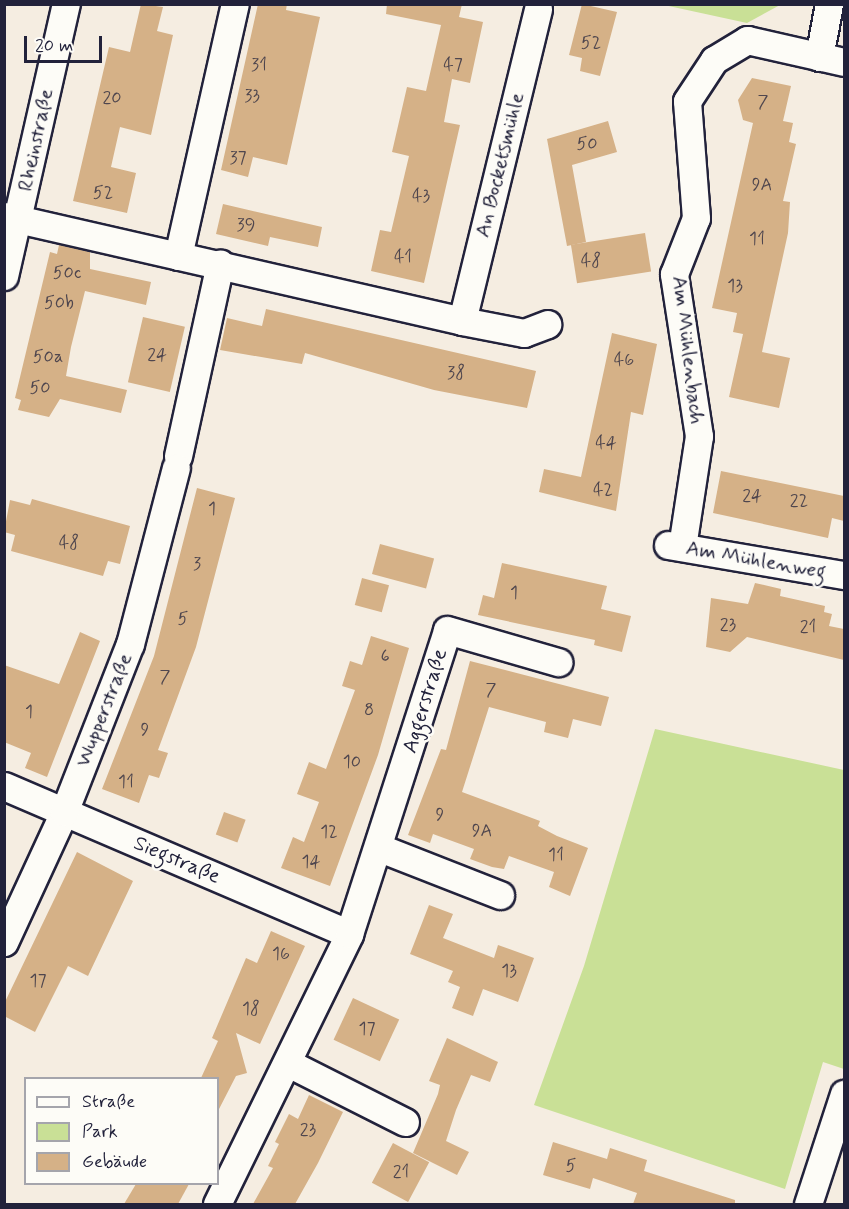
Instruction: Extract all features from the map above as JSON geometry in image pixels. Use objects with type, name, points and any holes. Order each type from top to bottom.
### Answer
[{"type":"street","name":"Rheinstraße","points":[[4,276],[12,218],[66,4]]},
{"type":"street","points":[[178,256],[235,4]]},
{"type":"street","name":"Am Mühlenbach","points":[[675,546],[699,436],[674,274],[696,218],[687,101],[714,60],[747,40],[832,59],[829,4]]},
{"type":"street","name":"An Bocketsmühle","points":[[462,321],[538,9]]},
{"type":"street","points":[[12,218],[462,321],[524,333],[548,324]]},
{"type":"street","name":"Wupperstraße","points":[[4,942],[64,812],[130,644],[177,462],[220,264]]},
{"type":"street","name":"Am Mühlenweg","points":[[675,546],[844,575]]},
{"type":"street","name":"Aggerstraße","points":[[217,1204],[288,1063],[349,934],[380,848],[447,630],[558,663]]},
{"type":"street","name":"Siegstraße","points":[[4,786],[349,934]]},
{"type":"street","points":[[380,848],[500,896]]},
{"type":"street","points":[[288,1063],[405,1122]]},
{"type":"street","points":[[808,1204],[844,1094]]},
{"type":"green space","points":[[664,5],[780,5],[747,23]]},
{"type":"green space","points":[[655,729],[844,770],[844,1069],[823,1062],[785,1189],[534,1105],[584,966]]},
{"type":"building","points":[[141,4],[163,7],[157,31],[173,35],[151,135],[120,127],[111,167],[136,173],[127,213],[73,201],[109,47],[130,52]]},
{"type":"building","points":[[258,4],[287,4],[286,10],[320,17],[287,165],[253,157],[248,177],[221,170]]},
{"type":"building","points":[[387,4],[462,4],[459,17],[483,22],[470,83],[452,79],[444,122],[460,125],[424,283],[371,271],[380,230],[391,232],[409,156],[392,152],[407,87],[426,91],[441,25],[386,14]]},
{"type":"building","points":[[582,4],[617,12],[600,76],[580,71],[582,58],[569,55]]},
{"type":"building","points":[[752,78],[791,86],[783,121],[793,123],[789,142],[796,144],[783,201],[790,202],[788,233],[762,352],[790,358],[779,408],[729,397],[743,334],[733,332],[737,313],[712,308],[753,123],[743,120],[738,100]]},
{"type":"building","points":[[608,121],[617,152],[572,165],[586,242],[567,246],[547,139]]},
{"type":"building","points":[[223,204],[322,227],[318,247],[270,237],[268,246],[216,234]]},
{"type":"building","points":[[645,233],[651,272],[577,283],[571,245]]},
{"type":"building","points":[[59,245],[90,252],[90,269],[151,282],[146,305],[85,291],[71,347],[66,376],[127,390],[121,413],[60,399],[49,417],[18,410],[21,400],[15,398],[50,252],[57,254]]},
{"type":"building","points":[[266,309],[536,371],[527,408],[434,390],[305,353],[302,364],[220,350],[227,318],[262,326]]},
{"type":"building","points":[[143,317],[185,327],[170,392],[128,382]]},
{"type":"building","points":[[612,333],[657,344],[643,415],[631,412],[616,511],[539,492],[544,469],[581,477]]},
{"type":"building","points":[[721,471],[844,496],[844,521],[832,518],[828,538],[713,513]]},
{"type":"building","points":[[197,488],[235,498],[196,647],[158,750],[168,753],[159,778],[149,775],[139,803],[102,789],[154,656]]},
{"type":"building","points":[[32,499],[130,526],[120,564],[108,561],[103,576],[11,551],[15,535],[4,532],[10,500],[30,505]]},
{"type":"building","points":[[380,544],[434,558],[426,588],[372,574]]},
{"type":"building","points":[[502,563],[607,586],[601,609],[631,616],[622,652],[594,645],[595,640],[478,615],[483,595],[494,598]]},
{"type":"building","points":[[362,578],[389,585],[382,612],[355,605]]},
{"type":"building","points":[[755,583],[781,589],[780,596],[825,606],[824,612],[832,614],[829,626],[844,629],[844,660],[747,637],[730,652],[706,647],[711,598],[748,604]]},
{"type":"building","points":[[80,632],[100,641],[47,777],[25,768],[31,753],[4,742],[4,665],[59,684]]},
{"type":"building","points":[[371,636],[409,648],[378,755],[330,886],[281,868],[293,837],[304,842],[319,802],[297,794],[309,762],[326,769],[355,690],[342,686],[350,661],[362,665]]},
{"type":"building","points":[[470,661],[609,697],[601,726],[573,719],[568,738],[544,732],[546,722],[489,707],[462,792],[540,821],[538,826],[588,848],[570,896],[549,887],[554,872],[509,856],[504,869],[492,867],[470,859],[474,849],[433,834],[430,843],[408,835],[441,749],[446,750]]},
{"type":"building","points":[[224,812],[246,820],[237,842],[216,835]]},
{"type":"building","points":[[77,852],[133,881],[88,976],[68,966],[35,1032],[4,1016],[4,1004]]},
{"type":"building","points":[[429,905],[453,914],[443,938],[494,958],[498,945],[534,958],[518,1002],[483,989],[473,1016],[452,1008],[460,987],[448,982],[453,971],[410,954]]},
{"type":"building","points":[[271,931],[305,946],[260,1044],[236,1033],[247,1073],[236,1076],[219,1109],[219,1077],[201,1077],[218,1041],[212,1038],[246,958],[257,963]]},
{"type":"building","points":[[353,998],[399,1020],[380,1061],[334,1040]]},
{"type":"building","points":[[447,1038],[498,1062],[490,1082],[471,1075],[456,1110],[446,1141],[469,1152],[457,1175],[413,1153],[438,1094],[440,1085],[429,1081]]},
{"type":"building","points":[[309,1095],[343,1112],[318,1163],[295,1204],[253,1204],[273,1168],[268,1166],[279,1144],[275,1142],[289,1114],[298,1119]]},
{"type":"building","points":[[553,1142],[607,1159],[610,1148],[647,1160],[644,1171],[735,1200],[735,1204],[633,1204],[637,1193],[593,1178],[590,1189],[543,1175]]},
{"type":"building","points":[[393,1143],[429,1162],[408,1202],[372,1183]]},
{"type":"building","points":[[135,1185],[188,1185],[178,1204],[124,1204]]}]
